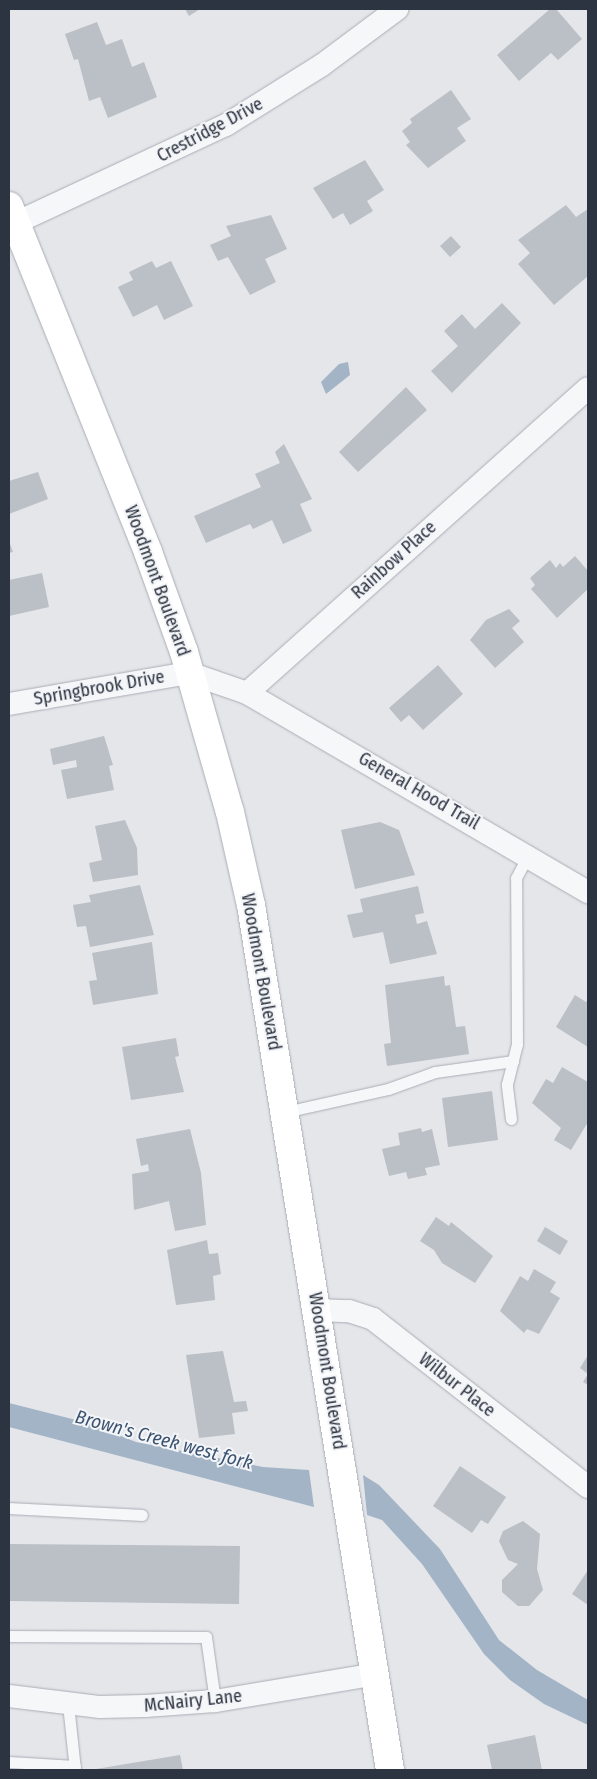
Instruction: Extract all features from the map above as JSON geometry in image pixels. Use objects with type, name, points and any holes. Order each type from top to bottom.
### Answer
[{"type":"main road","name":"Woodmont Boulevard","points":[[11,218],[148,552],[189,673],[230,812],[249,896],[390,1770]]},
{"type":"street","name":"Crestridge Drive","points":[[11,218],[226,125],[322,65],[397,9]]},
{"type":"street","name":"Rainbow Place","points":[[248,693],[588,388]]},
{"type":"street","points":[[189,673],[248,693]]},
{"type":"street","name":"Springbrook Drive","points":[[9,704],[189,673]]},
{"type":"street","name":"General Hood Trail","points":[[248,693],[530,854],[588,892]]},
{"type":"street","name":"Wilbur Place","points":[[316,1310],[349,1311],[373,1319],[588,1487]]},
{"type":"street","name":"McNairy Lane","points":[[9,1696],[68,1704],[145,1706],[215,1701],[376,1674]]},
{"type":"lane","points":[[511,1119],[507,1084],[517,1044],[516,878],[530,854]]},
{"type":"lane","points":[[285,1112],[369,1094],[435,1072],[513,1061]]},
{"type":"lane","points":[[9,1508],[142,1515]]},
{"type":"lane","points":[[9,1636],[206,1637],[215,1701]]},
{"type":"lane","points":[[9,1762],[75,1768],[68,1704]]},
{"type":"water","points":[[348,362],[350,375],[326,394],[321,382],[339,364]]},
{"type":"water","points":[[9,1403],[88,1423],[136,1442],[263,1467],[309,1470],[314,1507],[9,1427]]},
{"type":"water","points":[[363,1475],[379,1485],[440,1549],[499,1640],[537,1670],[588,1700],[588,1725],[544,1704],[510,1680],[484,1654],[422,1564],[382,1520],[367,1515]]},
{"type":"building","points":[[185,9],[200,9],[189,16]]},
{"type":"building","points":[[550,9],[556,9],[582,39],[558,60],[551,53],[519,81],[497,55]]},
{"type":"building","points":[[97,22],[106,45],[122,39],[132,67],[144,62],[157,97],[108,118],[100,97],[89,101],[78,59],[74,60],[65,34]]},
{"type":"building","points":[[451,90],[471,119],[457,128],[466,141],[428,168],[406,145],[410,142],[402,131],[412,123],[410,119]]},
{"type":"building","points":[[365,160],[384,190],[367,201],[373,211],[350,225],[343,213],[333,219],[313,188]]},
{"type":"building","points":[[566,205],[576,217],[588,209],[588,276],[554,305],[518,264],[530,253],[518,240]]},
{"type":"building","points":[[271,215],[287,249],[265,259],[276,282],[250,295],[228,257],[218,261],[210,245],[231,236],[226,226]]},
{"type":"building","points":[[451,236],[461,247],[450,257],[440,246]]},
{"type":"building","points":[[152,261],[156,268],[171,261],[193,306],[164,320],[157,305],[133,317],[118,287],[133,280],[129,272]]},
{"type":"building","points":[[502,303],[521,323],[452,393],[431,371],[458,346],[444,331],[462,314],[475,329]]},
{"type":"building","points":[[406,387],[427,410],[358,472],[339,452]]},
{"type":"building","points":[[284,444],[312,499],[300,504],[312,531],[283,544],[272,520],[253,529],[250,524],[206,543],[194,516],[261,487],[255,474],[280,463],[275,452]]},
{"type":"building","points":[[38,472],[48,499],[9,514],[9,481]]},
{"type":"building","points":[[9,541],[13,552],[9,553]]},
{"type":"building","points":[[575,556],[588,571],[588,589],[557,618],[531,589],[535,585],[530,578],[550,560],[556,568],[560,563],[563,567]]},
{"type":"building","points":[[42,573],[49,607],[9,616],[9,580]]},
{"type":"building","points":[[509,609],[520,621],[512,628],[524,642],[495,668],[470,640],[486,620]]},
{"type":"building","points":[[438,665],[463,694],[423,730],[409,715],[401,722],[389,708]]},
{"type":"building","points":[[104,736],[113,765],[109,766],[114,790],[67,799],[61,770],[77,767],[76,760],[53,765],[50,749]]},
{"type":"building","points":[[125,820],[137,848],[138,875],[93,882],[89,863],[102,860],[95,826]]},
{"type":"building","points":[[380,822],[399,830],[415,875],[355,889],[341,830]]},
{"type":"building","points":[[140,885],[154,935],[90,947],[86,926],[77,927],[73,905],[91,902],[89,895]]},
{"type":"building","points":[[418,886],[424,913],[415,915],[417,924],[427,921],[437,954],[390,964],[383,932],[353,938],[347,915],[363,912],[360,899]]},
{"type":"building","points":[[152,942],[158,994],[93,1005],[89,981],[97,980],[92,953]]},
{"type":"building","points":[[444,976],[445,986],[450,985],[456,1027],[465,1026],[469,1054],[387,1066],[384,1044],[391,1043],[385,985]]},
{"type":"building","points":[[575,995],[586,1002],[588,999],[588,1047],[556,1027]]},
{"type":"building","points":[[176,1038],[179,1056],[175,1057],[184,1092],[131,1100],[122,1047]]},
{"type":"building","points":[[562,1067],[588,1082],[588,1122],[571,1150],[554,1140],[561,1128],[532,1103],[546,1079],[553,1083]]},
{"type":"building","points":[[492,1091],[498,1140],[448,1147],[442,1098]]},
{"type":"building","points":[[421,1128],[422,1132],[432,1129],[440,1165],[425,1168],[427,1175],[408,1179],[406,1172],[389,1176],[382,1149],[400,1145],[398,1133]]},
{"type":"building","points":[[190,1129],[201,1173],[206,1225],[175,1231],[169,1201],[134,1210],[132,1174],[149,1171],[148,1164],[141,1166],[136,1139]]},
{"type":"building","points":[[436,1217],[449,1226],[451,1222],[493,1256],[475,1283],[442,1263],[434,1250],[420,1241]]},
{"type":"building","points":[[545,1227],[568,1241],[560,1255],[537,1241]]},
{"type":"building","points":[[207,1240],[209,1254],[218,1253],[221,1274],[213,1276],[215,1300],[176,1305],[167,1250]]},
{"type":"building","points":[[534,1269],[556,1282],[550,1292],[560,1298],[539,1334],[527,1329],[524,1333],[500,1311],[520,1276],[528,1281]]},
{"type":"building","points":[[223,1351],[234,1402],[246,1401],[248,1411],[232,1413],[235,1434],[199,1438],[186,1355]]},
{"type":"building","points":[[588,1355],[588,1374],[580,1368]]},
{"type":"building","points":[[588,1374],[588,1385],[583,1382]]},
{"type":"building","points":[[460,1466],[506,1497],[488,1524],[481,1520],[472,1533],[433,1506]]},
{"type":"building","points":[[523,1521],[540,1534],[537,1569],[543,1590],[529,1606],[518,1606],[502,1592],[502,1580],[518,1564],[508,1560],[499,1541],[503,1531]]},
{"type":"building","points":[[9,1544],[240,1546],[239,1604],[9,1601]]},
{"type":"building","points":[[588,1570],[588,1605],[572,1594]]},
{"type":"building","points":[[535,1735],[542,1770],[492,1770],[487,1745]]},
{"type":"building","points":[[180,1755],[183,1770],[96,1770],[96,1769]]},
{"type":"water label","name":"Brown's Creek west fork","points":[[164,1440]]}]
